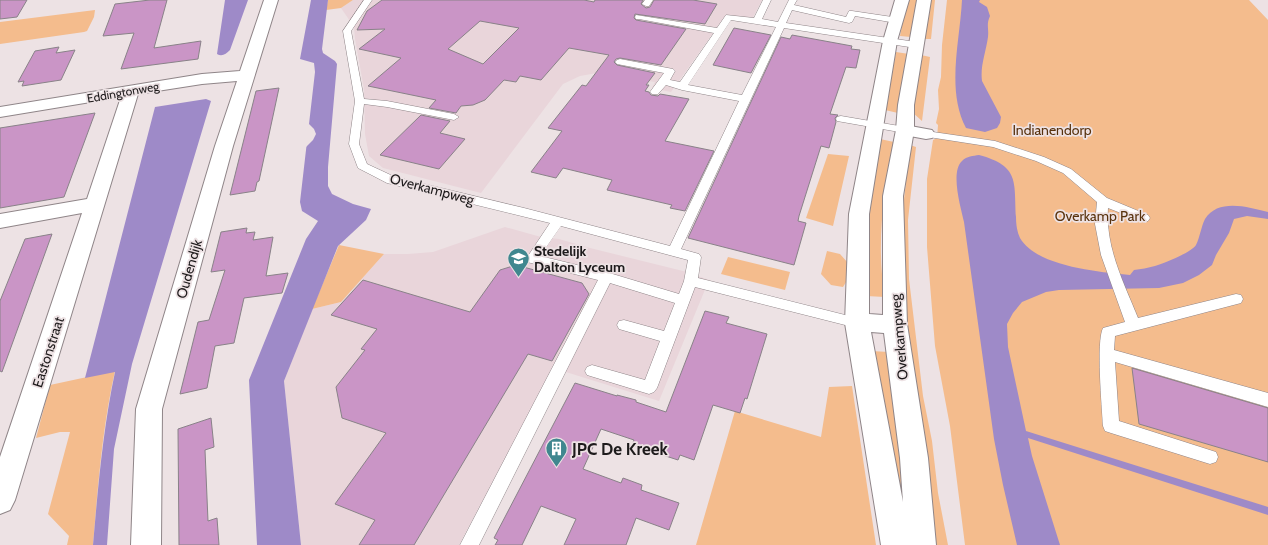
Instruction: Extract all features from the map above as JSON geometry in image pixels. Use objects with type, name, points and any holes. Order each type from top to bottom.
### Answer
[{"type":"street","name":"Oudendijk","points":[[146,545],[149,409],[224,146],[271,0]]},
{"type":"street","points":[[896,545],[858,323],[859,214],[890,41],[902,0]]},
{"type":"street","name":"Overkampweg","points":[[920,545],[914,458],[895,324],[893,196],[905,130],[906,105],[924,0]]},
{"type":"street","name":"Eddingtonweg","points":[[0,112],[202,79],[247,75]]},
{"type":"street","name":"Eastonstraat","points":[[0,500],[131,91]]},
{"type":"street","points":[[905,130],[926,134]]},
{"type":"street","points":[[0,221],[95,204]]},
{"type":"street","points":[[858,323],[895,324]]},
{"type":"lane","name":"Overkampweg","points":[[368,0],[347,31],[360,101],[354,144],[362,166],[391,180],[524,212],[557,222],[695,257],[691,280],[684,301],[649,388],[592,371]]},
{"type":"lane","points":[[756,22],[767,0]]},
{"type":"lane","points":[[674,251],[791,4],[822,15],[849,20],[852,13],[896,20]]},
{"type":"lane","points":[[639,14],[719,31]]},
{"type":"lane","points":[[682,87],[729,17],[916,45]]},
{"type":"lane","points":[[620,62],[670,71],[656,92]]},
{"type":"lane","points":[[664,81],[682,87],[745,99]]},
{"type":"lane","points":[[360,101],[387,104],[454,117]]},
{"type":"lane","points":[[841,119],[905,130]]},
{"type":"lane","points":[[926,134],[995,144],[1040,158],[1067,171],[1103,201],[1144,218]]},
{"type":"lane","points":[[1103,201],[1101,224],[1107,255],[1133,325]]},
{"type":"lane","points":[[557,222],[532,259],[606,277],[684,301]]},
{"type":"lane","points":[[469,545],[606,277]]},
{"type":"lane","points":[[691,280],[858,323]]},
{"type":"lane","points":[[1210,457],[1111,426],[1108,332],[1236,299]]},
{"type":"lane","points":[[624,325],[669,338]]},
{"type":"lane","points":[[1108,354],[1268,400]]},
{"type":"shaded area","points":[[225,0],[248,0],[230,50],[221,55],[217,54]]},
{"type":"shaded area","points":[[311,0],[328,0],[322,49],[323,53],[337,64],[328,167],[328,186],[332,194],[353,204],[371,209],[366,220],[338,246],[284,381],[301,545],[257,545],[249,380],[306,239],[318,221],[302,211],[300,202],[315,72],[314,63],[300,59]]},
{"type":"shaded area","points":[[353,0],[762,0],[752,19],[726,15],[671,92],[652,88],[655,82],[597,73],[580,76],[563,84],[481,193],[383,168],[369,156],[365,134],[364,89],[354,27],[341,8]]},
{"type":"shaded area","points":[[962,0],[980,0],[979,2],[987,7],[990,16],[982,70],[982,81],[1001,117],[997,128],[985,132],[966,128],[960,113],[957,98],[955,82]]},
{"type":"shaded area","points":[[206,99],[211,101],[132,364],[114,449],[107,545],[93,545],[104,436],[115,372],[85,378],[155,107]]},
{"type":"shaded area","points":[[979,155],[1002,164],[1012,177],[1015,194],[1017,231],[1020,238],[1028,248],[1040,256],[1054,262],[1086,270],[1130,275],[1134,270],[1155,266],[1177,257],[1189,251],[1196,245],[1205,219],[1211,212],[1218,208],[1225,206],[1243,206],[1268,212],[1268,219],[1247,216],[1234,219],[1229,233],[1212,265],[1199,275],[1183,283],[1159,288],[1059,290],[1046,292],[1022,302],[1013,313],[1007,324],[1008,347],[1026,431],[1268,507],[1268,515],[1028,438],[1032,456],[1060,545],[1017,545],[994,439],[964,222],[957,190],[957,173],[962,161],[970,156]]},
{"type":"shaded area","points":[[505,227],[541,237],[559,239],[687,272],[709,280],[659,401],[553,368],[459,545],[301,545],[284,381],[312,309],[341,302],[384,254],[433,252]]},
{"type":"green space","points":[[328,0],[353,0],[341,8],[326,10]]},
{"type":"green space","points":[[907,0],[918,0],[911,37],[900,36]]},
{"type":"green space","points":[[930,0],[935,0],[931,39],[924,39]]},
{"type":"green space","name":"Overkamp Park","points":[[947,0],[1249,0],[1268,20],[1268,545],[965,545],[950,426],[935,346],[927,247],[927,179],[933,140],[937,138],[938,125],[936,123],[939,109],[938,90],[941,77],[942,45]]},
{"type":"green space","points":[[95,10],[94,17],[87,31],[0,44],[0,22]]},
{"type":"green space","points":[[896,52],[909,54],[898,113],[885,110]]},
{"type":"green space","points":[[921,55],[930,57],[922,121],[912,112]]},
{"type":"green space","points":[[880,139],[894,142],[882,220],[881,259],[885,297],[866,296],[869,184]]},
{"type":"green space","points":[[910,145],[916,147],[908,220],[909,279],[923,396],[932,441],[938,493],[948,545],[932,545],[896,272]]},
{"type":"green space","points":[[828,154],[849,156],[833,226],[806,218]]},
{"type":"green space","points":[[339,245],[384,254],[341,302],[312,309]]},
{"type":"green space","points":[[827,251],[840,254],[848,263],[848,279],[843,287],[831,285],[821,274]]},
{"type":"green space","points":[[728,257],[790,272],[785,290],[721,274]]},
{"type":"green space","points":[[871,351],[889,352],[901,448],[908,545]]},
{"type":"green space","points":[[115,371],[104,436],[93,545],[67,545],[69,536],[48,514],[70,432],[60,432],[36,438],[50,385]]},
{"type":"green space","points":[[852,386],[876,545],[696,545],[735,411],[821,437],[829,387]]},
{"type":"pier","points":[[309,124],[314,129],[316,134],[313,140],[306,147],[304,144],[306,128]]},
{"type":"building","points":[[0,0],[27,0],[17,17],[0,19]]},
{"type":"building","points":[[150,0],[167,0],[154,48],[201,41],[198,59],[121,69],[134,33],[103,36],[115,4]]},
{"type":"building","points":[[382,0],[584,0],[594,2],[595,0],[643,0],[641,4],[646,8],[650,7],[654,0],[693,0],[717,4],[705,24],[635,14],[634,18],[636,20],[686,29],[661,65],[620,58],[616,59],[614,62],[617,65],[655,73],[646,85],[649,85],[645,91],[649,92],[651,95],[658,96],[660,94],[689,99],[665,141],[714,151],[685,211],[670,208],[672,205],[607,190],[612,180],[563,168],[556,178],[531,172],[562,131],[548,128],[582,85],[586,86],[609,55],[569,48],[541,80],[520,76],[516,82],[504,80],[485,100],[473,105],[461,106],[456,113],[429,108],[436,100],[368,86],[401,58],[359,49],[385,29],[357,30],[367,11]],"holes":[[[480,21],[519,28],[483,64],[448,49]]]},
{"type":"building","points":[[734,28],[771,35],[751,73],[713,65]]},
{"type":"building","points":[[792,35],[852,46],[851,49],[860,50],[856,68],[846,67],[830,114],[838,115],[835,118],[836,122],[829,148],[821,146],[799,216],[798,221],[806,223],[794,265],[688,238],[781,37],[790,39]]},
{"type":"building","points":[[59,47],[56,53],[75,50],[61,80],[22,86],[24,81],[18,82],[35,51]]},
{"type":"building","points":[[279,88],[259,181],[257,182],[255,191],[230,195],[256,91]]},
{"type":"building","points":[[95,113],[64,197],[0,208],[0,128]]},
{"type":"building","points":[[421,115],[450,121],[440,133],[465,139],[439,169],[380,155]]},
{"type":"building","points":[[247,228],[246,233],[255,232],[253,240],[273,237],[266,276],[288,273],[282,293],[244,298],[234,343],[215,346],[207,388],[180,394],[198,322],[209,320],[225,270],[211,272],[221,232]]},
{"type":"building","points":[[52,234],[2,372],[0,371],[0,301],[25,239]]},
{"type":"building","points":[[516,265],[582,283],[589,294],[552,361],[528,354],[414,545],[359,545],[375,520],[335,504],[386,433],[342,418],[336,387],[365,350],[361,349],[377,329],[331,315],[363,280],[470,312],[500,270]]},
{"type":"building","name":"JPC De Kreek","points":[[705,311],[729,317],[726,323],[767,334],[747,399],[745,398],[740,413],[713,405],[694,460],[680,455],[678,460],[632,445],[634,440],[601,429],[583,469],[621,483],[623,478],[642,485],[641,490],[679,503],[669,530],[636,518],[626,545],[564,545],[576,519],[541,506],[522,545],[495,545],[498,540],[494,538],[575,383],[617,396],[636,400],[636,402],[666,412]]},
{"type":"building","points":[[1132,368],[1268,408],[1268,462],[1139,424]]},
{"type":"building","points":[[211,418],[214,447],[205,450],[208,521],[217,518],[219,545],[179,545],[178,429]]},
{"type":"place","name":"Stedelijk Dalton Lyceum","points":[[518,278]]},
{"type":"place","name":"JPC De Kreek","points":[[557,468]]},
{"type":"park label","name":"Indianendorp","points":[[1052,130]]}]
